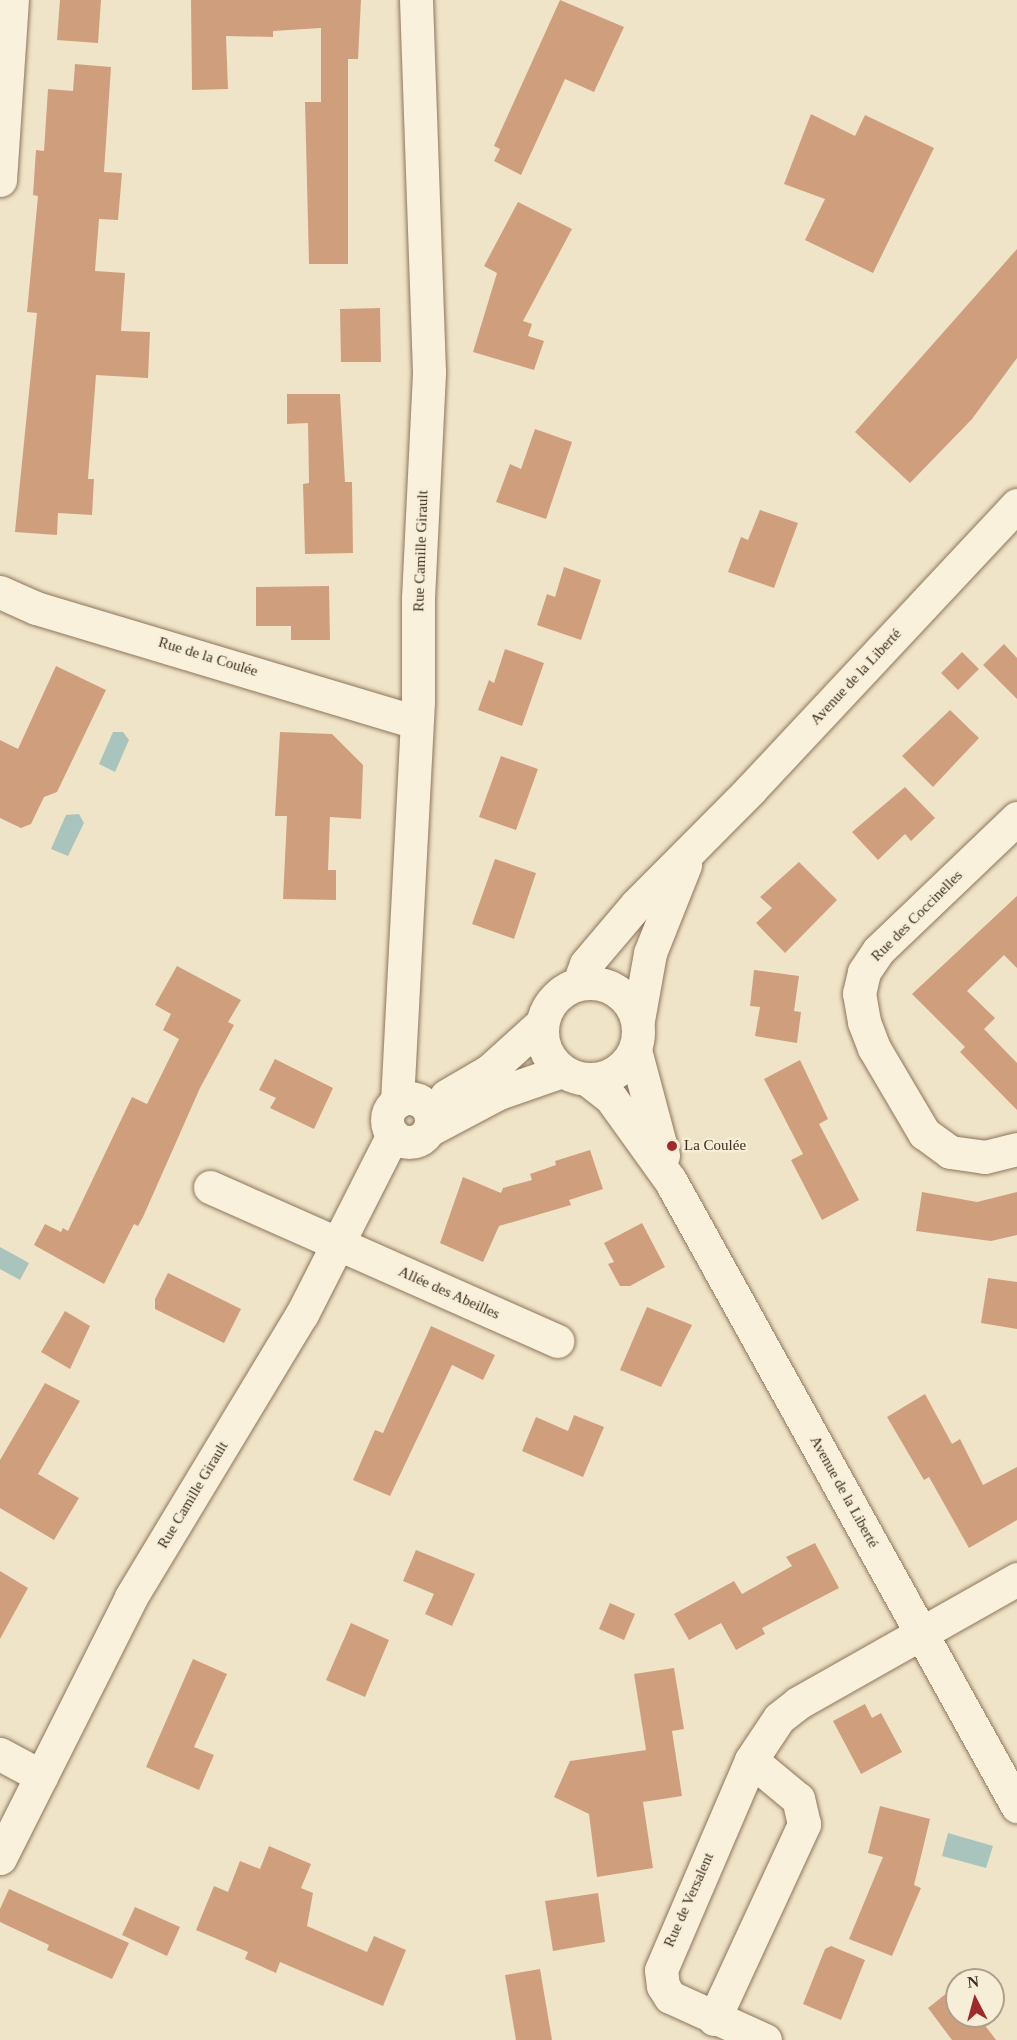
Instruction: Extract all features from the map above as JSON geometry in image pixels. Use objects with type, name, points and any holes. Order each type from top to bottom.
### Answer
[{"type":"street","points":[[0,180],[12,0]]},
{"type":"street","name":"Rue Camille Girault","points":[[0,1858],[131,1597],[340,1245],[393,1135],[388,1117],[417,1113],[417,722],[429,372],[416,0]]},
{"type":"street","name":"Avenue de la Liberté","points":[[670,1180],[636,1035],[632,1006],[610,986],[579,983],[593,956],[636,905],[694,848],[1017,505]]},
{"type":"street","name":"Rue de la Coulée","points":[[0,592],[36,608],[203,655],[417,722]]},
{"type":"street","name":"Rue des Coccinelles","points":[[1017,818],[878,951],[864,972],[859,993],[864,1022],[874,1048],[924,1133],[950,1152],[985,1157],[1017,1149]]},
{"type":"street","name":"Avenue de la Liberté","points":[[636,1035],[650,953],[672,892],[694,848]]},
{"type":"street","points":[[417,1113],[489,1071],[542,1023],[554,998],[579,983]]},
{"type":"street","name":"Avenue de la Liberté","points":[[542,1023],[545,1050],[575,1075],[611,1098],[670,1180],[1017,1806]]},
{"type":"street","points":[[417,1113],[575,1075],[616,1072],[636,1035]]},
{"type":"street","name":"Allée des Abeilles","points":[[210,1187],[556,1341]]},
{"type":"street","name":"Rue de Versalent","points":[[765,2040],[714,2019],[670,1997],[663,1986],[661,1970],[664,1956],[752,1760],[779,1718],[798,1703],[1017,1579]]},
{"type":"street","points":[[0,1754],[41,1776]]},
{"type":"street","points":[[714,2019],[804,1824],[798,1799],[752,1760]]},
{"type":"water","points":[[113,732],[123,732],[129,740],[115,772],[99,764]]},
{"type":"water","points":[[79,814],[84,823],[68,856],[51,849],[66,815]]},
{"type":"water","points":[[0,1247],[29,1263],[20,1280],[0,1269]]},
{"type":"water","points":[[948,1833],[993,1846],[986,1868],[942,1856]]},
{"type":"building","points":[[60,0],[101,0],[98,43],[57,40]]},
{"type":"building","points":[[191,0],[361,0],[358,59],[348,59],[348,264],[309,264],[305,102],[321,102],[321,28],[273,31],[273,37],[226,36],[228,89],[192,90]]},
{"type":"building","points":[[560,0],[624,27],[594,92],[565,79],[521,175],[494,161],[500,149],[494,146]]},
{"type":"building","points":[[75,64],[111,67],[104,172],[122,173],[118,220],[99,219],[95,271],[125,273],[121,331],[150,332],[148,378],[96,375],[88,479],[94,479],[92,515],[58,513],[57,535],[15,532],[37,313],[27,312],[38,196],[33,195],[36,150],[44,151],[48,89],[73,91]]},
{"type":"building","points":[[811,114],[855,136],[865,115],[934,148],[873,273],[805,240],[825,199],[784,184]]},
{"type":"building","points":[[518,202],[572,229],[523,321],[532,324],[528,336],[544,341],[534,370],[473,352],[497,273],[484,266]]},
{"type":"building","points":[[1017,249],[1017,358],[972,419],[910,483],[855,432]]},
{"type":"building","points":[[380,308],[381,362],[341,362],[340,309]]},
{"type":"building","points":[[287,394],[340,394],[345,482],[352,482],[353,553],[305,554],[303,484],[309,483],[308,423],[287,424]]},
{"type":"building","points":[[535,429],[572,442],[546,519],[496,502],[510,464],[521,469]]},
{"type":"building","points":[[760,510],[798,523],[774,588],[728,572],[741,537],[748,540]]},
{"type":"building","points":[[564,567],[601,580],[581,640],[537,625],[547,594],[555,597]]},
{"type":"building","points":[[329,586],[330,640],[291,640],[291,626],[256,626],[256,587]]},
{"type":"building","points":[[1004,644],[1017,658],[1017,699],[983,665]]},
{"type":"building","points":[[505,649],[544,663],[522,726],[478,710],[489,680],[494,683]]},
{"type":"building","points":[[962,652],[979,669],[958,690],[941,673]]},
{"type":"building","points":[[56,666],[106,690],[57,792],[44,797],[31,824],[21,828],[0,818],[0,740],[18,749]]},
{"type":"building","points":[[950,710],[979,738],[933,787],[902,756]]},
{"type":"building","points":[[280,732],[332,734],[363,765],[361,819],[330,817],[328,870],[336,870],[336,900],[283,899],[287,816],[275,816]]},
{"type":"building","points":[[501,756],[538,769],[516,830],[479,817]]},
{"type":"building","points":[[905,787],[935,818],[911,841],[905,834],[878,860],[852,832]]},
{"type":"building","points":[[495,859],[536,873],[514,939],[472,924]]},
{"type":"building","points":[[799,862],[837,900],[785,953],[756,923],[772,908],[760,897]]},
{"type":"building","points":[[1017,896],[1017,968],[1004,955],[967,991],[995,1018],[984,1029],[1017,1063],[1017,1110],[960,1052],[965,1047],[912,994]]},
{"type":"building","points":[[177,966],[241,1000],[228,1022],[234,1025],[200,1088],[143,1217],[138,1226],[134,1224],[104,1284],[34,1245],[45,1224],[61,1232],[63,1228],[68,1231],[132,1097],[147,1104],[179,1039],[163,1030],[171,1014],[155,1005]]},
{"type":"building","points":[[754,970],[799,976],[794,1011],[801,1012],[797,1043],[755,1036],[760,1007],[750,1006]]},
{"type":"building","points":[[275,1059],[333,1088],[314,1129],[270,1108],[276,1098],[259,1090]]},
{"type":"building","points":[[800,1060],[828,1119],[819,1124],[859,1200],[822,1220],[791,1160],[803,1154],[764,1079]]},
{"type":"building","points":[[590,1150],[603,1189],[569,1200],[571,1205],[499,1226],[483,1262],[440,1243],[463,1177],[501,1193],[503,1188],[532,1180],[530,1174],[556,1165],[555,1161]]},
{"type":"building","points":[[922,1192],[977,1202],[1017,1192],[1017,1235],[991,1241],[916,1231]]},
{"type":"building","points":[[642,1223],[665,1267],[630,1286],[620,1286],[608,1264],[614,1262],[604,1243]]},
{"type":"building","points":[[168,1273],[241,1309],[224,1343],[155,1309],[155,1299]]},
{"type":"building","points":[[988,1278],[1017,1282],[1017,1329],[981,1323]]},
{"type":"building","points":[[647,1307],[692,1325],[661,1387],[620,1370]]},
{"type":"building","points":[[65,1311],[90,1326],[70,1369],[41,1352]]},
{"type":"building","points":[[431,1326],[495,1355],[483,1380],[452,1365],[390,1496],[353,1480],[375,1430],[383,1433]]},
{"type":"building","points":[[45,1383],[80,1401],[38,1474],[79,1498],[54,1540],[0,1508],[0,1460]]},
{"type":"building","points":[[925,1394],[952,1444],[960,1439],[983,1485],[1017,1467],[1017,1520],[969,1548],[929,1477],[924,1480],[887,1417]]},
{"type":"building","points":[[574,1415],[604,1427],[583,1477],[522,1451],[536,1417],[568,1431]]},
{"type":"building","points":[[815,1543],[839,1588],[762,1628],[765,1634],[736,1650],[721,1623],[689,1640],[674,1614],[734,1581],[742,1594],[792,1566],[786,1557]]},
{"type":"building","points":[[416,1550],[475,1574],[452,1626],[425,1614],[434,1594],[403,1581]]},
{"type":"building","points":[[0,1571],[28,1588],[0,1639]]},
{"type":"building","points":[[610,1603],[635,1614],[624,1640],[599,1629]]},
{"type":"building","points":[[351,1623],[389,1640],[365,1697],[326,1680]]},
{"type":"building","points":[[193,1659],[227,1674],[194,1747],[214,1755],[199,1790],[146,1767]]},
{"type":"building","points":[[674,1668],[684,1729],[672,1731],[682,1796],[643,1802],[653,1868],[597,1877],[589,1814],[554,1797],[570,1761],[646,1750],[634,1674]]},
{"type":"building","points":[[865,1704],[872,1718],[881,1713],[902,1752],[861,1774],[833,1721]]},
{"type":"building","points":[[880,1806],[930,1819],[914,1885],[921,1888],[892,1956],[849,1939],[883,1857],[868,1853]]},
{"type":"building","points":[[269,1846],[311,1864],[301,1888],[313,1893],[307,1926],[367,1952],[374,1936],[406,1950],[383,2006],[280,1962],[276,1973],[245,1959],[248,1952],[196,1930],[214,1886],[228,1892],[240,1861],[260,1869]]},
{"type":"building","points":[[9,1889],[129,1943],[112,1979],[47,1950],[49,1945],[0,1922],[0,1909]]},
{"type":"building","points":[[598,1893],[605,1942],[553,1951],[545,1901]]},
{"type":"building","points":[[135,1907],[180,1927],[167,1956],[122,1935]]},
{"type":"building","points":[[831,1946],[865,1960],[841,2020],[803,2004],[825,1949]]},
{"type":"building","points":[[540,1969],[552,2040],[516,2040],[505,1975]]},
{"type":"building","points":[[945,1995],[945,2028],[987,2028],[996,2040],[952,2040],[928,2008]]},
{"type":"place","name":"La Coulée","points":[[672,1146]]}]
